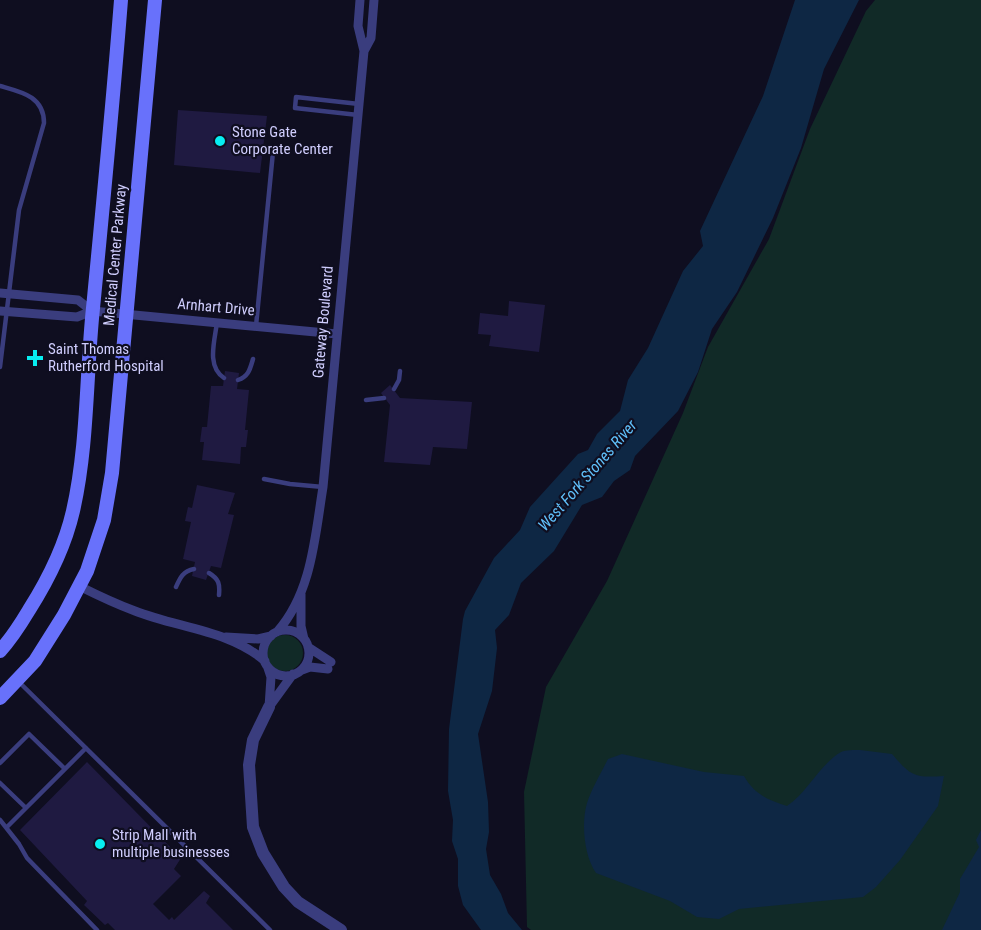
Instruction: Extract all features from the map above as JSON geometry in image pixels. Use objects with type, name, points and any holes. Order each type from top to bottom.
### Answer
[{"type":"main road","name":"Medical Center Parkway","points":[[0,651],[36,599],[57,559],[72,513],[80,468],[92,310],[106,182],[121,0]]},
{"type":"main road","name":"Medical Center Parkway","points":[[0,698],[35,661],[64,615],[87,571],[104,520],[112,473],[154,0]]},
{"type":"street","name":"Gateway Boulevard","points":[[301,594],[311,557],[323,487],[364,51],[358,26],[360,0]]},
{"type":"street","name":"Gateway Boulevard","points":[[364,51],[371,38],[374,0]]},
{"type":"street","name":"Arnhart Drive","points":[[4,294],[78,300],[92,310],[337,334]]},
{"type":"street","name":"Arnhart Drive","points":[[4,311],[77,317],[92,310]]},
{"type":"street","points":[[79,586],[135,612],[224,637],[256,653],[277,674],[296,673],[310,667],[330,665],[291,631],[258,639],[224,637]]},
{"type":"street","points":[[268,706],[271,677],[263,647],[288,618],[301,594]]},
{"type":"street","points":[[301,594],[301,626],[308,660],[268,706],[253,740],[249,765],[254,827],[263,853],[284,887],[298,902],[341,930]]},
{"type":"lane","points":[[0,86],[32,97],[39,105],[44,118],[19,210],[4,294],[0,367]]},
{"type":"lane","points":[[358,115],[295,108],[296,97],[359,104]]},
{"type":"lane","points":[[256,326],[273,152]]},
{"type":"lane","points":[[217,322],[214,366],[218,374],[224,378]]},
{"type":"lane","points":[[238,380],[245,378],[250,371],[253,359]]},
{"type":"lane","points":[[394,389],[399,380],[400,371]]},
{"type":"lane","points":[[366,400],[384,398]]},
{"type":"lane","points":[[264,479],[323,487]]},
{"type":"lane","points":[[176,587],[180,577],[188,570],[194,569]]},
{"type":"lane","points":[[208,573],[215,576],[220,584],[219,595]]},
{"type":"lane","points":[[17,680],[270,930]]},
{"type":"lane","points":[[0,763],[29,734],[65,769]]},
{"type":"lane","points":[[7,828],[86,748]]},
{"type":"lane","points":[[0,783],[26,808]]},
{"type":"lane","points":[[0,820],[27,858],[97,930]]},
{"type":"green space","points":[[875,0],[981,0],[981,930],[531,930],[527,927],[524,792],[546,687],[607,581],[683,413],[708,347],[769,239],[810,129],[866,11]]},
{"type":"green space","points":[[285,635],[298,640],[303,653],[298,666],[285,671],[272,666],[267,653],[272,640]]},
{"type":"water","name":"West Fork Stones River","points":[[795,0],[859,0],[824,69],[801,148],[773,218],[737,292],[712,329],[698,372],[678,411],[635,456],[630,470],[614,481],[602,497],[582,505],[554,551],[521,583],[509,615],[495,630],[497,648],[492,691],[478,734],[488,802],[489,832],[486,849],[490,875],[501,894],[508,913],[522,930],[481,930],[463,905],[458,886],[458,859],[452,841],[453,820],[448,791],[449,729],[465,611],[494,558],[520,530],[530,507],[578,454],[588,450],[597,434],[620,411],[628,380],[648,348],[683,271],[703,246],[700,231],[763,96]]},
{"type":"water","points":[[860,750],[892,754],[904,767],[919,776],[944,776],[938,806],[900,860],[876,887],[863,897],[739,909],[719,919],[697,917],[670,901],[596,873],[592,866],[586,849],[585,811],[591,792],[608,759],[622,754],[704,772],[744,776],[762,796],[787,806],[833,757],[843,751]]},
{"type":"water","points":[[981,830],[981,930],[942,930],[960,892],[960,879],[979,847],[976,840]]},
{"type":"building","name":"Stone Gate Corporate Center","points":[[178,110],[267,116],[260,173],[174,165]]},
{"type":"building","points":[[509,301],[545,305],[539,352],[489,346],[491,335],[478,334],[480,313],[508,316]]},
{"type":"building","points":[[225,371],[239,373],[237,389],[249,390],[245,430],[248,430],[246,447],[241,447],[240,464],[202,460],[204,442],[200,442],[202,427],[207,427],[211,386],[223,386]]},
{"type":"building","points":[[390,385],[400,398],[472,402],[467,449],[433,447],[430,465],[384,462],[390,405],[381,393]]},
{"type":"building","points":[[197,485],[235,493],[228,514],[234,515],[221,568],[211,566],[206,580],[192,576],[195,562],[183,559],[191,522],[185,521],[188,507],[192,508]]},
{"type":"building","name":"Strip Mall with multiple businesses","points":[[87,762],[181,858],[174,869],[181,876],[153,904],[169,920],[172,917],[174,920],[204,891],[210,896],[206,903],[233,930],[115,930],[108,923],[105,925],[84,905],[87,901],[20,830]]},
{"type":"place","name":"Stone Gate Corporate Center","points":[[220,141]]},
{"type":"place","name":"Saint Thomas Rutherford Hospital","points":[[35,358]]},
{"type":"place","name":"Strip Mall with multiple businesses","points":[[100,844]]}]
